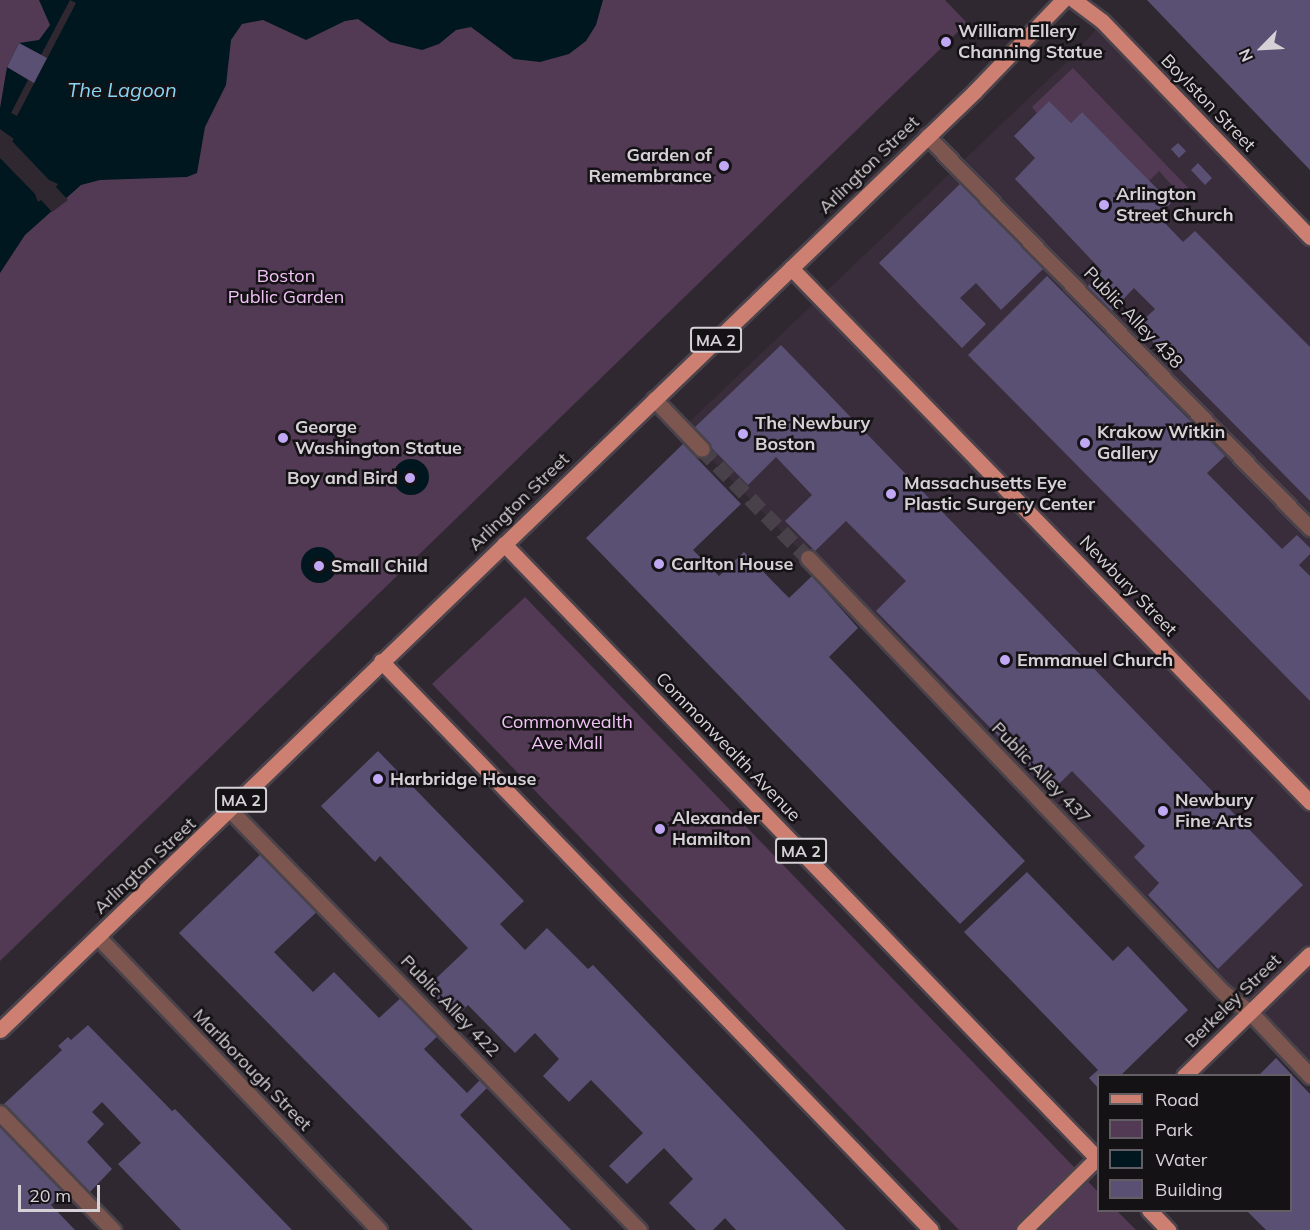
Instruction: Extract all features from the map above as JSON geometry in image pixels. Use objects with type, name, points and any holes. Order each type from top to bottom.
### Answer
[{"type":"main road","name":"Arlington Street","points":[[0,1030],[231,811],[381,661],[791,268],[1063,0]]},
{"type":"main road","name":"Boylston Street","points":[[1074,0],[1102,21],[1310,237]]},
{"type":"main road","name":"Newbury Street","points":[[791,268],[1310,802]]},
{"type":"main road","name":"Commonwealth Avenue","points":[[504,544],[1097,1157]]},
{"type":"main road","points":[[381,661],[931,1230]]},
{"type":"main road","name":"Berkeley Street","points":[[1186,1074],[1310,954]]},
{"type":"main road","points":[[1024,1230],[1097,1159]]},
{"type":"main road","points":[[1151,1212],[1168,1230]]},
{"type":"street","name":"Public Alley 438","points":[[927,136],[1310,528]]},
{"type":"street","points":[[654,399],[702,449]]},
{"type":"street","name":"Public Alley 437","points":[[808,558],[1223,992],[1250,1012],[1310,1076]]},
{"type":"street","name":"Public Alley 422","points":[[231,811],[639,1230]]},
{"type":"street","name":"Marlborough Street","points":[[98,937],[379,1230]]},
{"type":"street","points":[[0,1113],[113,1230]]},
{"type":"shaded area","points":[[1102,22],[1310,237],[1310,1076],[682,429],[1073,56]]},
{"type":"green space","name":"Boston Public Garden","points":[[0,0],[945,0],[967,23],[0,961]]},
{"type":"green space","points":[[1073,68],[1194,194],[1186,201],[1159,171],[1149,181],[1082,112],[1071,123],[1049,101],[1037,113],[1032,107]]},
{"type":"green space","name":"Commonwealth Ave Mall","points":[[525,597],[1097,1191],[1097,1212],[1118,1212],[1136,1230],[959,1230],[432,684]]},
{"type":"water","name":"The Lagoon","points":[[39,0],[603,0],[596,25],[586,41],[569,54],[540,62],[514,59],[471,27],[456,30],[439,44],[422,50],[390,42],[358,19],[345,21],[306,40],[263,20],[242,24],[231,40],[226,85],[205,127],[197,173],[187,177],[100,180],[81,185],[25,235],[0,273],[0,108],[7,67],[19,43],[39,40],[50,25]]},
{"type":"water","points":[[411,459],[424,464],[429,477],[424,490],[411,495],[398,490],[393,477],[398,464]]},
{"type":"water","points":[[319,547],[332,552],[337,565],[332,578],[319,583],[306,578],[301,565],[306,552]]},
{"type":"pier","points":[[70,0],[76,3],[17,116],[11,113],[28,80],[7,67],[19,43],[41,55]]},
{"type":"pier","points":[[0,129],[14,139],[12,141],[49,180],[58,184],[56,187],[68,200],[52,212],[41,200],[38,202],[35,194],[0,158]]},
{"type":"building","points":[[1147,0],[1310,0],[1310,170]]},
{"type":"building","points":[[19,43],[47,58],[34,83],[7,67]]},
{"type":"building","points":[[1049,101],[1071,123],[1082,112],[1171,203],[1158,216],[1183,242],[1195,231],[1310,347],[1310,501],[1137,326],[1155,309],[1134,288],[1111,312],[1087,287],[1102,271],[1015,179],[1035,158],[1014,136]]},
{"type":"building","points":[[1178,143],[1186,151],[1179,158],[1171,149]]},
{"type":"building","points":[[1198,163],[1212,178],[1205,185],[1191,170]]},
{"type":"building","points":[[962,182],[1043,269],[1001,310],[976,283],[960,298],[986,324],[962,348],[879,263]]},
{"type":"building","points":[[1047,276],[1225,456],[1207,473],[1282,549],[1297,535],[1310,548],[1310,554],[1299,565],[1310,576],[1310,701],[968,355]]},
{"type":"building","points":[[781,345],[1303,885],[1218,969],[1148,895],[1159,883],[1134,857],[1145,846],[1072,771],[1052,791],[876,611],[906,581],[846,521],[815,551],[785,521],[812,495],[776,457],[748,485],[693,429]]},
{"type":"building","points":[[683,444],[741,504],[693,550],[719,576],[744,552],[789,598],[812,576],[858,628],[829,657],[1025,861],[960,924],[586,538]]},
{"type":"building","points":[[378,751],[524,901],[500,924],[525,950],[547,928],[588,969],[593,965],[846,1230],[736,1230],[725,1218],[713,1230],[696,1230],[669,1203],[693,1179],[664,1148],[627,1184],[609,1166],[643,1133],[591,1080],[569,1102],[543,1076],[559,1059],[535,1033],[515,1053],[468,1005],[455,1018],[426,988],[468,948],[380,856],[375,862],[321,806]]},
{"type":"building","points":[[265,850],[321,908],[274,952],[313,992],[334,972],[379,1018],[405,994],[442,1032],[424,1049],[467,1093],[483,1077],[490,1085],[460,1115],[571,1230],[473,1230],[179,933]]},
{"type":"building","points":[[1027,872],[1113,961],[1128,946],[1188,1010],[1122,1074],[1097,1074],[1097,1087],[1089,1078],[1098,1070],[964,932]]},
{"type":"building","points":[[88,1025],[172,1111],[175,1109],[292,1230],[181,1230],[118,1164],[141,1143],[102,1102],[92,1112],[104,1124],[87,1142],[112,1169],[90,1192],[4,1104],[62,1050],[58,1046],[68,1037],[71,1040]]},
{"type":"building","points":[[1276,1058],[1291,1074],[1260,1074]]},
{"type":"building","points":[[1292,1075],[1310,1094],[1310,1230],[1266,1230],[1248,1212],[1292,1212]]},
{"type":"building","points":[[0,1123],[64,1192],[51,1205],[75,1230],[0,1230]]},
{"type":"tunnel","points":[[702,449],[808,558]]},
{"type":"place","name":"William Ellery Channing Statue","points":[[946,42]]},
{"type":"place","name":"Garden of Remembrance","points":[[724,166]]},
{"type":"place","name":"Arlington Street Church","points":[[1104,205]]},
{"type":"place","name":"The Newbury Boston","points":[[743,434]]},
{"type":"place","name":"George Washington Statue","points":[[283,438]]},
{"type":"place","name":"Krakow Witkin Gallery","points":[[1085,443]]},
{"type":"place","name":"Boy and Bird","points":[[410,478]]},
{"type":"place","name":"Massachusetts Eye Plastic Surgery Center","points":[[891,494]]},
{"type":"place","name":"Carlton House","points":[[659,564]]},
{"type":"place","name":"Small Child","points":[[319,566]]},
{"type":"place","name":"Emmanuel Church","points":[[1005,660]]},
{"type":"place","name":"Harbridge House","points":[[378,779]]},
{"type":"place","name":"Newbury Fine Arts","points":[[1163,811]]},
{"type":"place","name":"Alexander Hamilton","points":[[660,829]]}]
